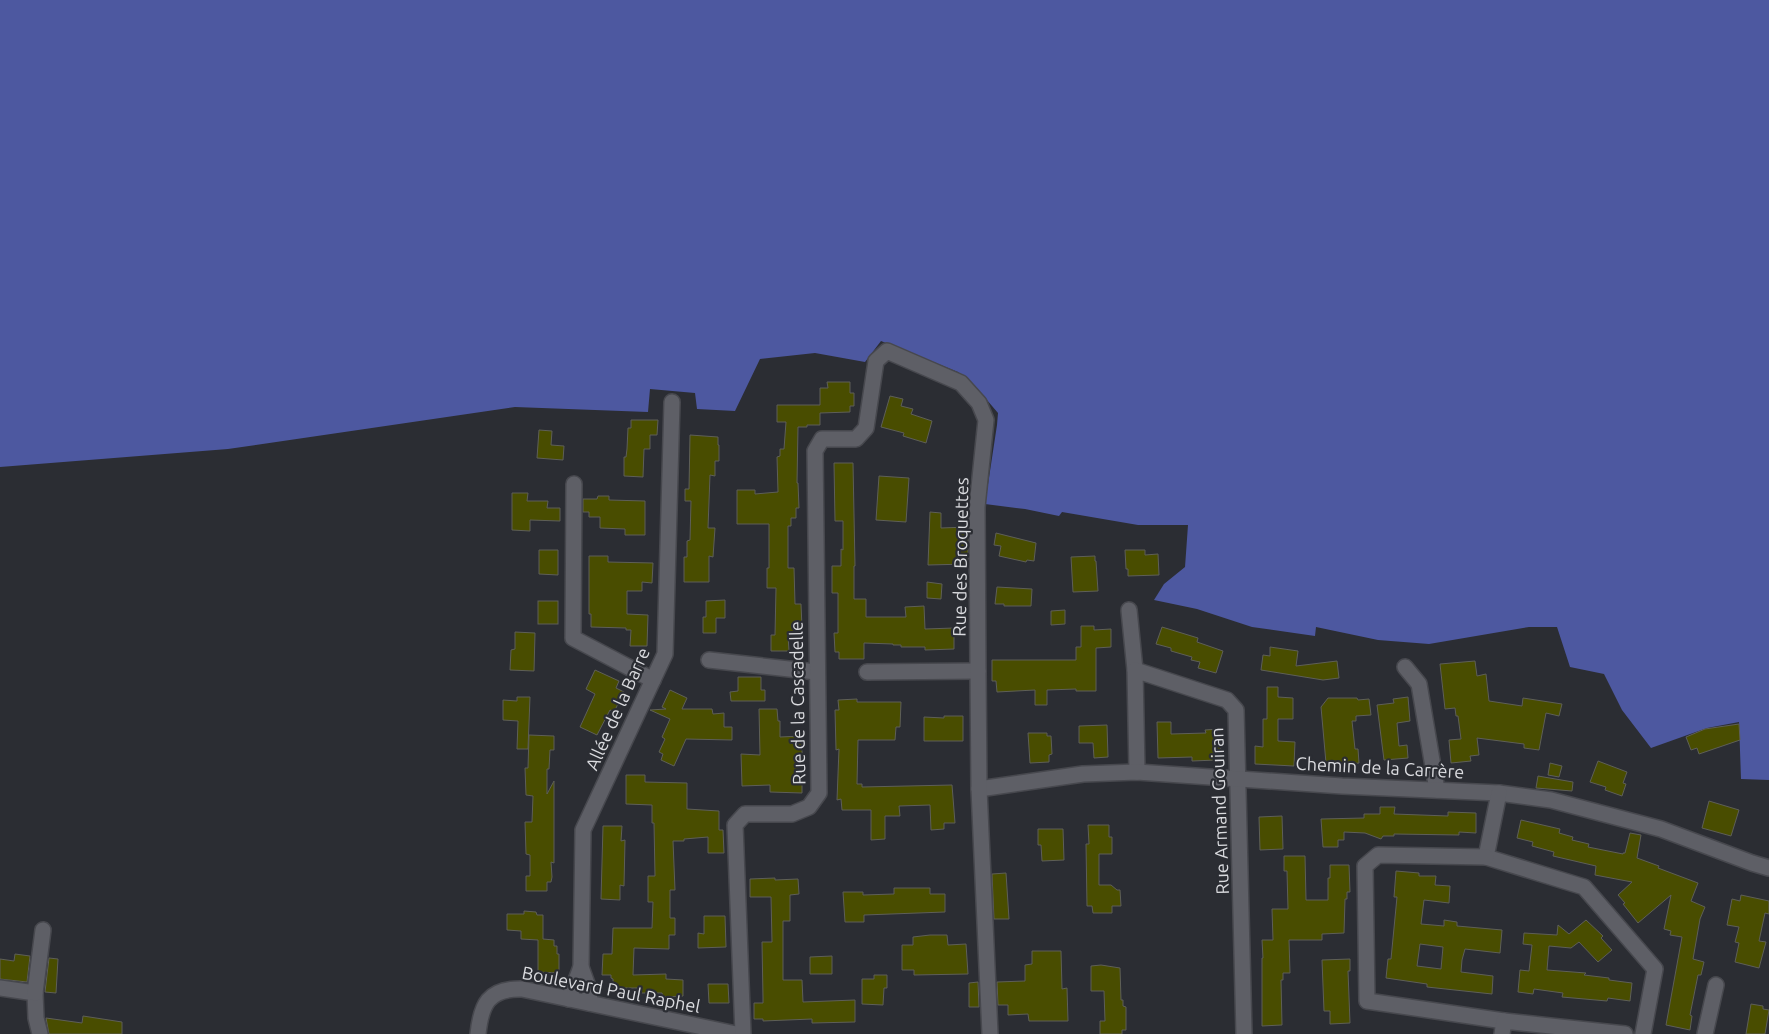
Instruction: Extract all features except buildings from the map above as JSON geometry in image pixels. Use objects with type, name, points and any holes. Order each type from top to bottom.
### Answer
[{"type":"street","name":"Rue des Broquettes","points":[[887,351],[961,383],[979,402],[986,420],[977,507],[978,671],[979,789],[990,1034]]},
{"type":"street","name":"Rue de la Cascadelle","points":[[743,1034],[735,825],[745,814],[792,814],[809,807],[819,793],[816,672],[815,451],[822,440],[856,439],[866,428],[876,361],[887,351]]},
{"type":"street","name":"Allée de la Barre","points":[[569,999],[581,966],[583,830],[665,654],[672,402]]},
{"type":"street","points":[[574,484],[573,638],[653,680]]},
{"type":"street","points":[[1129,610],[1135,670],[1137,772]]},
{"type":"street","points":[[709,660],[816,672]]},
{"type":"street","points":[[1405,667],[1420,684],[1437,790]]},
{"type":"street","name":"Rue Armand Gouiran","points":[[1135,670],[1226,700],[1236,710],[1244,1034]]},
{"type":"street","points":[[867,672],[978,671]]},
{"type":"street","name":"Chemin de la Carrère","points":[[979,789],[1083,774],[1137,772],[1499,793],[1551,800],[1661,830],[1752,864],[1769,868]]},
{"type":"street","points":[[1486,857],[1499,793]]},
{"type":"street","points":[[1626,1034],[1503,1028],[1367,1001],[1365,866],[1378,854],[1486,857],[1584,886],[1655,970],[1643,1034]]},
{"type":"street","points":[[40,1034],[36,1018],[35,993],[43,930]]},
{"type":"street","name":"Allée de la Barre","points":[[581,966],[590,992],[589,1003]]},
{"type":"street","points":[[1705,1034],[1716,985]]},
{"type":"street","points":[[0,988],[35,993]]},
{"type":"street","name":"Boulevard Paul Raphel","points":[[478,1034],[480,1012],[483,1006],[499,993],[512,989],[522,989],[736,1034]]},
{"type":"shaded area","points":[[0,0],[1769,0],[1769,780],[1741,779],[1739,722],[1707,728],[1651,748],[1622,710],[1604,674],[1570,667],[1557,627],[1529,627],[1429,644],[1378,640],[1316,627],[1315,636],[1252,627],[1197,609],[1154,600],[1164,584],[1185,567],[1188,525],[1138,525],[1062,512],[1059,516],[985,504],[998,413],[975,386],[958,372],[881,341],[865,362],[815,353],[760,359],[735,411],[697,409],[695,393],[650,389],[648,412],[515,407],[228,449],[0,467]]}]
